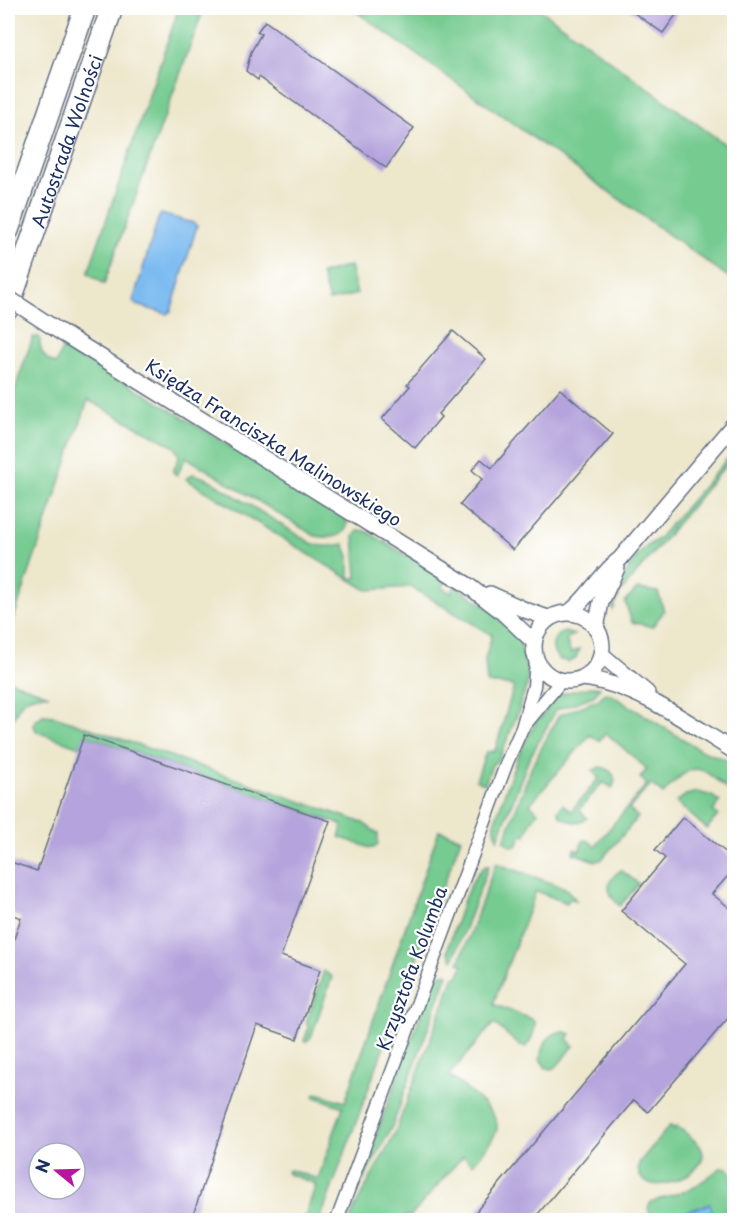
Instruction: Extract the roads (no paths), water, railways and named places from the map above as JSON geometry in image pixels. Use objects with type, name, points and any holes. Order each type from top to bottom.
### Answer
[{"type":"highway","name":"Autostrada Wolności","points":[[8,230],[85,8]]},
{"type":"highway","name":"Autostrada Wolności","points":[[8,308],[112,8]]},
{"type":"street","name":"Księdza Franciszka Malinowskiego","points":[[8,298],[466,584],[508,617],[534,642]]},
{"type":"street","points":[[570,612],[585,599],[609,568],[620,559],[735,424]]},
{"type":"street","points":[[596,628],[601,602],[620,559]]},
{"type":"street","name":"Księdza Franciszka Malinowskiego","points":[[466,584],[548,618]]},
{"type":"street","points":[[570,612],[581,615],[596,628],[600,636],[602,654],[592,672],[583,678],[561,681],[546,674],[536,660],[534,642],[540,626],[548,618],[570,612]]},
{"type":"street","points":[[602,654],[659,705]]},
{"type":"street","name":"Krzysztofa Kolumba","points":[[336,1221],[503,772],[522,728],[534,686],[536,660]]},
{"type":"street","points":[[583,678],[609,682],[659,705],[735,751]]},
{"type":"street","name":"Krzysztofa Kolumba","points":[[522,728],[561,681]]},
{"type":"water","points":[[161,214],[197,226],[171,311],[167,314],[136,305],[133,301]]},
{"type":"water","points":[[710,1204],[715,1219],[669,1220],[668,1217]]}]
